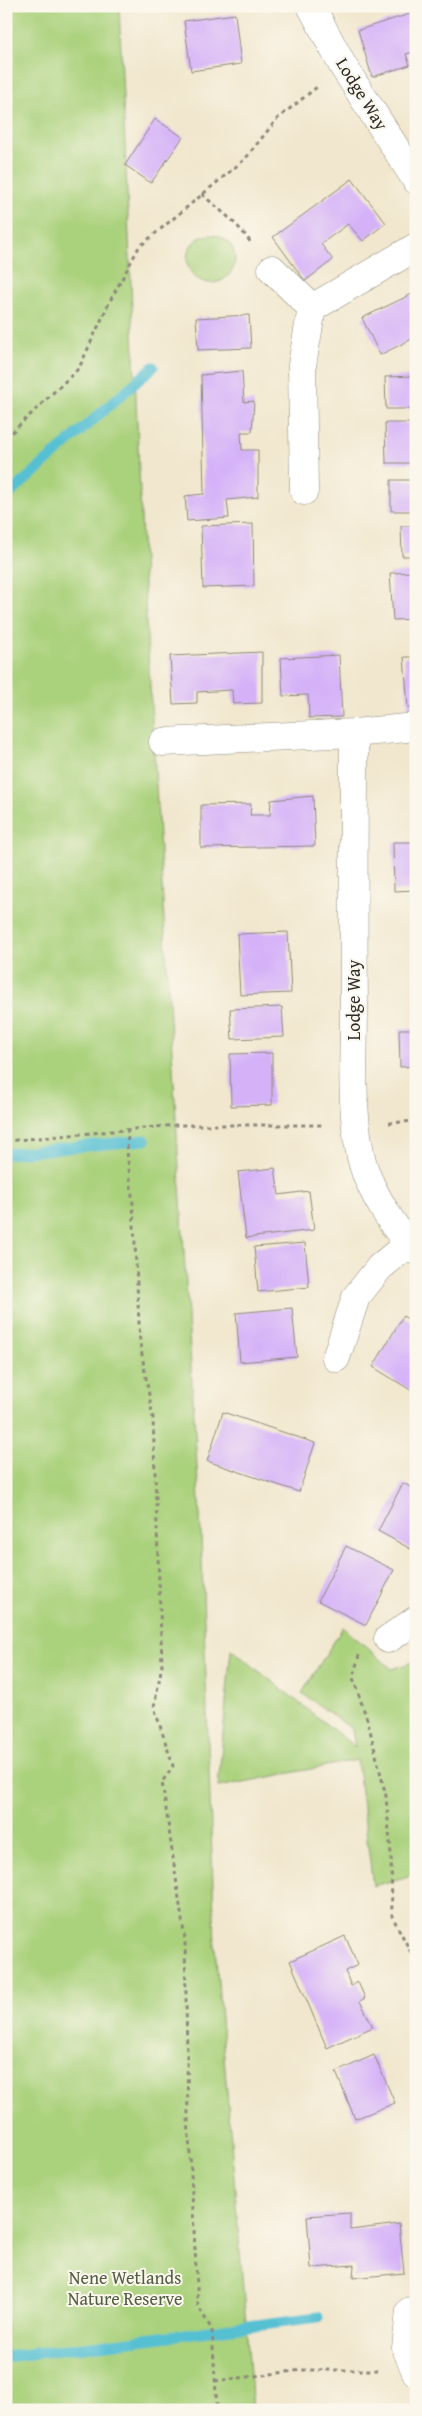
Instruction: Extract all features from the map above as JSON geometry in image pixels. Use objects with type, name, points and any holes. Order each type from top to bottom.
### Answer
[{"type":"street","name":"Lodge Way","points":[[312,6],[343,66],[416,180]]},
{"type":"street","points":[[304,491],[302,364],[312,308],[416,247]]},
{"type":"street","points":[[272,269],[312,308]]},
{"type":"street","points":[[163,742],[354,733],[416,727]]},
{"type":"street","name":"Lodge Way","points":[[354,733],[354,1124],[361,1160],[379,1199],[412,1247]]},
{"type":"street","points":[[336,1358],[356,1297],[380,1267],[412,1247]]},
{"type":"street","points":[[388,1639],[416,1620]]},
{"type":"street","points":[[410,2311],[406,2348],[416,2372]]},
{"type":"path","points":[[6,438],[79,368],[110,301],[139,247],[245,159],[277,119],[343,66]]},
{"type":"path","points":[[202,194],[228,219],[241,228],[251,243],[254,254],[272,269]]},
{"type":"path","points":[[6,1141],[177,1125],[354,1124],[416,1121]]},
{"type":"path","points":[[128,1129],[126,1152],[133,1204],[140,1343],[153,1418],[162,1665],[154,1707],[173,1766],[162,1782],[185,1940],[188,2116],[198,2306],[212,2330],[217,2410]]},
{"type":"path","points":[[388,1639],[358,1656],[353,1678],[368,1722],[386,1796],[391,1854],[392,1916],[416,1962]]},
{"type":"path","points":[[215,2381],[302,2370],[358,2368],[387,2371]]},
{"type":"green space","name":"Nene Wetlands Nature Reserve","points":[[6,6],[119,6],[144,586],[201,1533],[215,1946],[253,2410],[6,2410]]},
{"type":"green space","points":[[206,235],[216,235],[225,239],[231,245],[234,250],[234,268],[225,279],[216,283],[206,283],[197,279],[191,273],[187,264],[187,254],[191,245],[197,239]]},
{"type":"green space","points":[[343,1627],[392,1669],[416,1661],[416,1874],[373,1886],[357,1760],[218,1787],[231,1649],[355,1747],[352,1729],[302,1693]]},
{"type":"building","points":[[416,12],[416,51],[406,54],[410,65],[372,77],[358,30]]},
{"type":"building","points":[[235,14],[241,64],[191,71],[184,21]]},
{"type":"building","points":[[155,119],[183,137],[151,183],[125,165]]},
{"type":"building","points":[[352,179],[386,223],[363,241],[348,224],[321,244],[333,260],[305,281],[273,237]]},
{"type":"building","points":[[412,294],[416,301],[416,337],[380,355],[362,318]]},
{"type":"building","points":[[249,315],[251,348],[198,350],[196,318]]},
{"type":"building","points":[[242,371],[244,402],[254,401],[252,432],[241,432],[242,450],[258,450],[258,497],[227,500],[229,518],[187,521],[185,496],[204,494],[201,375]]},
{"type":"building","points":[[416,376],[416,409],[386,409],[385,377]]},
{"type":"building","points":[[385,423],[416,423],[416,463],[386,463]]},
{"type":"building","points":[[391,480],[416,480],[416,511],[391,511]]},
{"type":"building","points":[[253,524],[254,586],[203,588],[201,526]]},
{"type":"building","points":[[401,526],[416,526],[416,556],[402,556]]},
{"type":"building","points":[[416,572],[416,619],[393,620],[390,573]]},
{"type":"building","points":[[262,652],[262,703],[233,704],[232,690],[197,692],[197,703],[173,704],[170,656]]},
{"type":"building","points":[[339,655],[342,717],[309,718],[308,695],[283,696],[281,658]]},
{"type":"building","points":[[404,657],[416,657],[416,707],[408,708]]},
{"type":"building","points":[[313,796],[315,846],[201,848],[201,805],[251,804],[250,815],[270,815],[271,800]]},
{"type":"building","points":[[393,842],[416,842],[416,890],[394,891]]},
{"type":"building","points":[[288,932],[291,993],[240,995],[237,934]]},
{"type":"building","points":[[282,1007],[284,1037],[232,1039],[230,1009]]},
{"type":"building","points":[[399,1029],[416,1029],[416,1066],[400,1067]]},
{"type":"building","points":[[272,1053],[272,1105],[231,1106],[230,1054]]},
{"type":"building","points":[[275,1168],[279,1195],[309,1191],[314,1230],[246,1238],[238,1172]]},
{"type":"building","points":[[305,1243],[309,1287],[258,1292],[254,1247]]},
{"type":"building","points":[[292,1308],[297,1357],[240,1362],[236,1313]]},
{"type":"building","points":[[403,1316],[416,1324],[414,1392],[373,1367]]},
{"type":"building","points":[[223,1412],[315,1443],[299,1492],[207,1461]]},
{"type":"building","points":[[403,1483],[416,1490],[416,1552],[378,1531]]},
{"type":"building","points":[[346,1546],[394,1570],[366,1625],[318,1601]]},
{"type":"building","points":[[345,1936],[358,1965],[345,1971],[351,1986],[358,1982],[365,1998],[360,2001],[373,2027],[327,2048],[290,1961]]},
{"type":"building","points":[[374,2055],[395,2103],[355,2119],[336,2072]]},
{"type":"building","points":[[350,2213],[350,2230],[399,2224],[404,2273],[353,2278],[354,2265],[311,2268],[307,2216]]},
{"type":"waterway","points":[[6,497],[153,367]]},
{"type":"waterway","points":[[6,1154],[145,1140]]},
{"type":"waterway","points":[[6,2357],[318,2317]]}]
